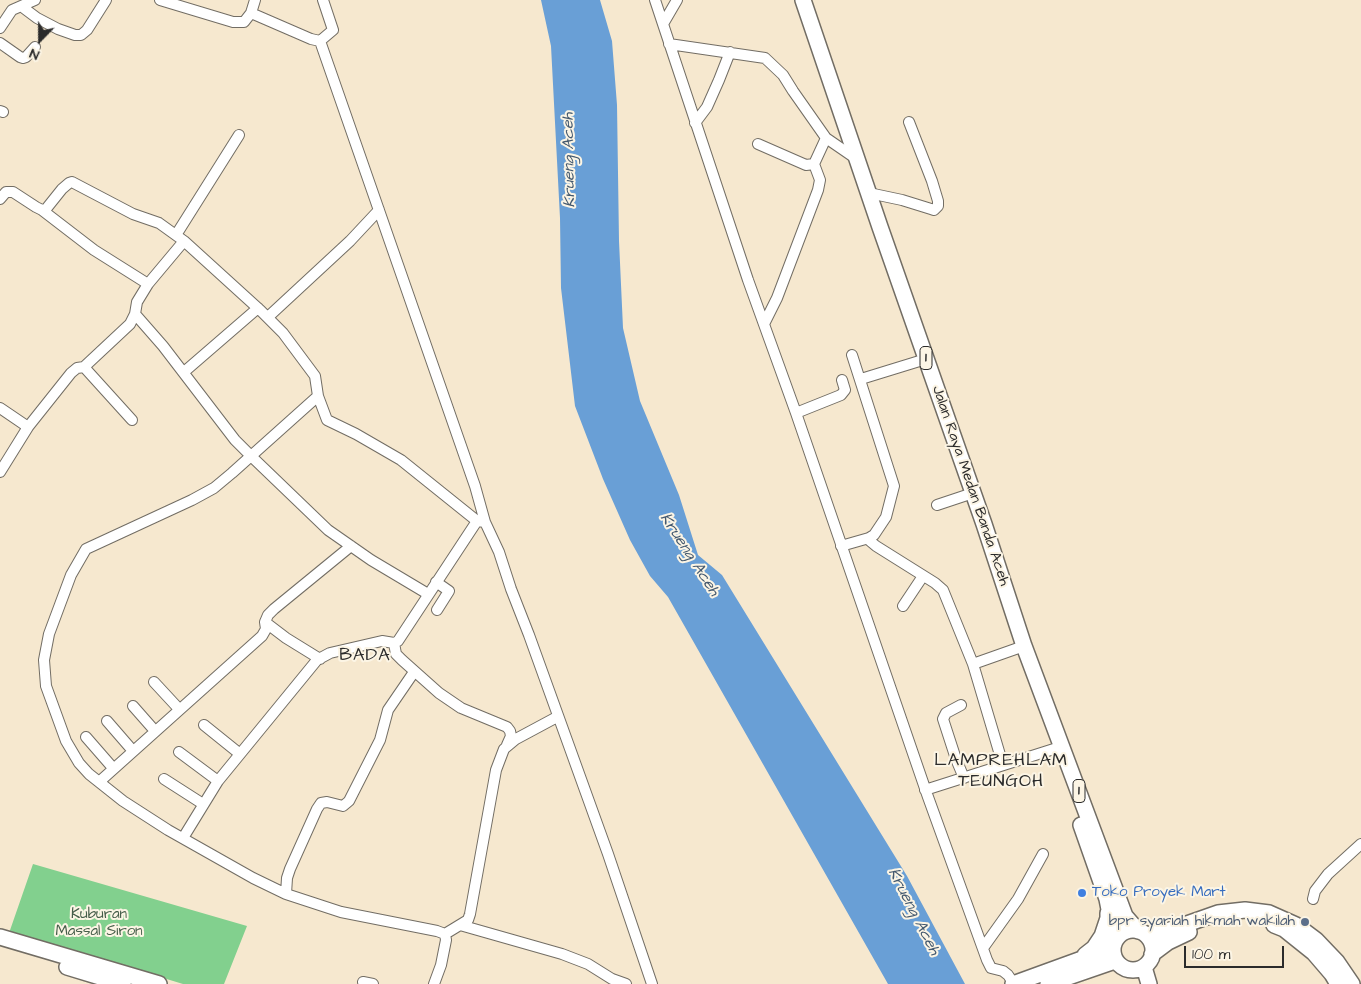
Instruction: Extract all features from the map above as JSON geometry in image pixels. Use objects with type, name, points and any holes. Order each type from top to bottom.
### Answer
[{"type":"highway","name":"Jalan Raya Medan Banda Aceh","points":[[803,0],[1049,716],[1125,916],[1142,933]]},
{"type":"highway","name":"Jalan Raya Medan Banda Aceh","points":[[1049,716],[1079,820],[1107,900],[1114,950]]},
{"type":"highway","points":[[1078,961],[1094,948],[1102,936],[1108,918],[1107,900]]},
{"type":"highway","points":[[1048,984],[1114,950],[1125,931],[1142,933],[1164,932],[1218,913],[1245,910],[1269,913],[1296,925],[1316,940],[1338,962],[1352,984]]},
{"type":"highway","points":[[1138,974],[1151,959],[1152,954],[1168,942],[1205,925],[1246,919],[1272,924],[1284,929],[1314,954],[1332,974],[1338,984]]},
{"type":"highway","name":"1","points":[[1142,933],[1152,944],[1152,954]]},
{"type":"highway","points":[[0,937],[159,984]]},
{"type":"highway","points":[[0,947],[113,983]]},
{"type":"highway","points":[[1014,984],[1114,950]]},
{"type":"highway","points":[[1114,950],[1121,967],[1138,974],[1149,984]]},
{"type":"street","points":[[0,28],[12,10],[35,0]]},
{"type":"street","points":[[21,6],[37,18],[75,36],[87,30],[106,0]]},
{"type":"street","points":[[160,0],[233,22],[244,22],[251,13],[255,0]]},
{"type":"street","points":[[320,41],[333,30],[323,0]]},
{"type":"street","points":[[655,0],[764,324],[925,790],[991,968],[1003,971],[1014,984]]},
{"type":"street","points":[[663,24],[677,0]]},
{"type":"street","points":[[251,13],[311,39],[320,41]]},
{"type":"street","points":[[183,838],[218,781],[317,660],[330,653],[382,640],[394,643],[398,641],[436,582],[481,522],[475,486],[320,41]]},
{"type":"street","points":[[0,44],[23,58],[26,58],[35,47]]},
{"type":"street","points":[[669,44],[765,58],[778,68],[826,138],[859,161]]},
{"type":"street","points":[[696,123],[707,107],[730,52]]},
{"type":"street","points":[[869,193],[902,200],[934,210],[938,206],[932,181],[909,122]]},
{"type":"street","points":[[0,472],[28,427],[71,373],[77,368],[84,367],[130,324],[135,314],[137,302],[180,238],[239,135]]},
{"type":"street","points":[[764,324],[777,298],[818,190],[820,180],[814,164],[826,138]]},
{"type":"street","points":[[758,144],[806,165],[814,164]]},
{"type":"street","points":[[42,210],[46,210],[62,189],[72,182],[133,214],[159,223],[180,238],[268,317],[283,333],[315,376],[318,396],[327,420],[401,460],[481,522],[499,552],[608,854],[652,984]]},
{"type":"street","points":[[0,199],[6,192],[14,192],[42,210],[94,250],[148,284]]},
{"type":"street","points":[[268,317],[379,210]]},
{"type":"street","points":[[184,372],[258,308]]},
{"type":"street","points":[[135,314],[184,372],[223,425],[251,456],[328,530],[428,594]]},
{"type":"street","points":[[841,546],[874,535],[886,517],[894,486],[852,355]]},
{"type":"street","points":[[861,379],[926,359]]},
{"type":"street","points":[[84,367],[132,420]]},
{"type":"street","points":[[796,413],[841,395],[845,390],[842,380]]},
{"type":"street","points":[[318,396],[232,473],[207,492],[90,546],[83,552],[76,564],[49,634],[44,660],[46,686],[69,746],[79,762],[99,782],[123,801],[253,878],[286,894],[341,912],[437,930],[445,934]]},
{"type":"street","points":[[0,408],[28,427]]},
{"type":"street","points":[[937,505],[973,493]]},
{"type":"street","points":[[869,538],[876,546],[943,590],[973,664],[1003,765]]},
{"type":"street","points":[[99,782],[262,636],[266,629],[268,615],[274,609],[351,546]]},
{"type":"street","points":[[903,606],[924,576]]},
{"type":"street","points":[[436,582],[449,591],[437,610]]},
{"type":"street","points":[[266,622],[286,638],[320,659]]},
{"type":"street","points":[[394,643],[396,654],[439,693],[461,708],[507,727],[511,736],[496,770],[470,914],[468,920],[445,934]]},
{"type":"street","points":[[973,664],[1024,646]]},
{"type":"street","points":[[286,894],[287,878],[290,869],[316,809],[321,804],[327,802],[342,806],[349,801],[380,740],[388,710],[414,672]]},
{"type":"street","points":[[154,682],[179,709]]},
{"type":"street","points":[[961,705],[946,713],[943,719],[964,778]]},
{"type":"street","points":[[133,706],[155,731]]},
{"type":"street","points":[[507,745],[557,717]]},
{"type":"street","points":[[107,721],[133,751]]},
{"type":"street","points":[[204,725],[240,754]]},
{"type":"street","points":[[86,737],[113,768]]},
{"type":"street","points":[[925,790],[1057,748]]},
{"type":"street","points":[[179,752],[218,781]]},
{"type":"street","points":[[164,779],[203,804]]},
{"type":"street","points":[[1312,899],[1314,891],[1328,874],[1361,844]]},
{"type":"street","points":[[983,948],[1018,899],[1043,854]]},
{"type":"street","points":[[460,925],[562,954],[588,964],[612,979],[626,984]]},
{"type":"street","points":[[434,984],[441,966],[446,940],[445,934]]},
{"type":"green space","name":"Kuburan Massal Siron","points":[[33,864],[247,926],[224,984],[183,984],[111,962],[8,936]]},
{"type":"water","name":"Krueng Aceh","points":[[541,0],[600,0],[612,41],[617,105],[619,241],[623,328],[640,401],[679,495],[698,555],[722,575],[907,876],[965,984],[888,984],[668,597],[650,576],[630,540],[603,479],[575,406],[561,288],[560,218],[551,46]]},
{"type":"place","name":"Toko Proyek Mart","points":[[1082,893]]},
{"type":"place","name":"bpr syariah hikmah wakilah","points":[[1305,922]]},
{"type":"district","name":"BADA","points":[[365,656]]},
{"type":"district","name":"LAMPREHLAM TEUNGOH","points":[[1001,771]]}]
